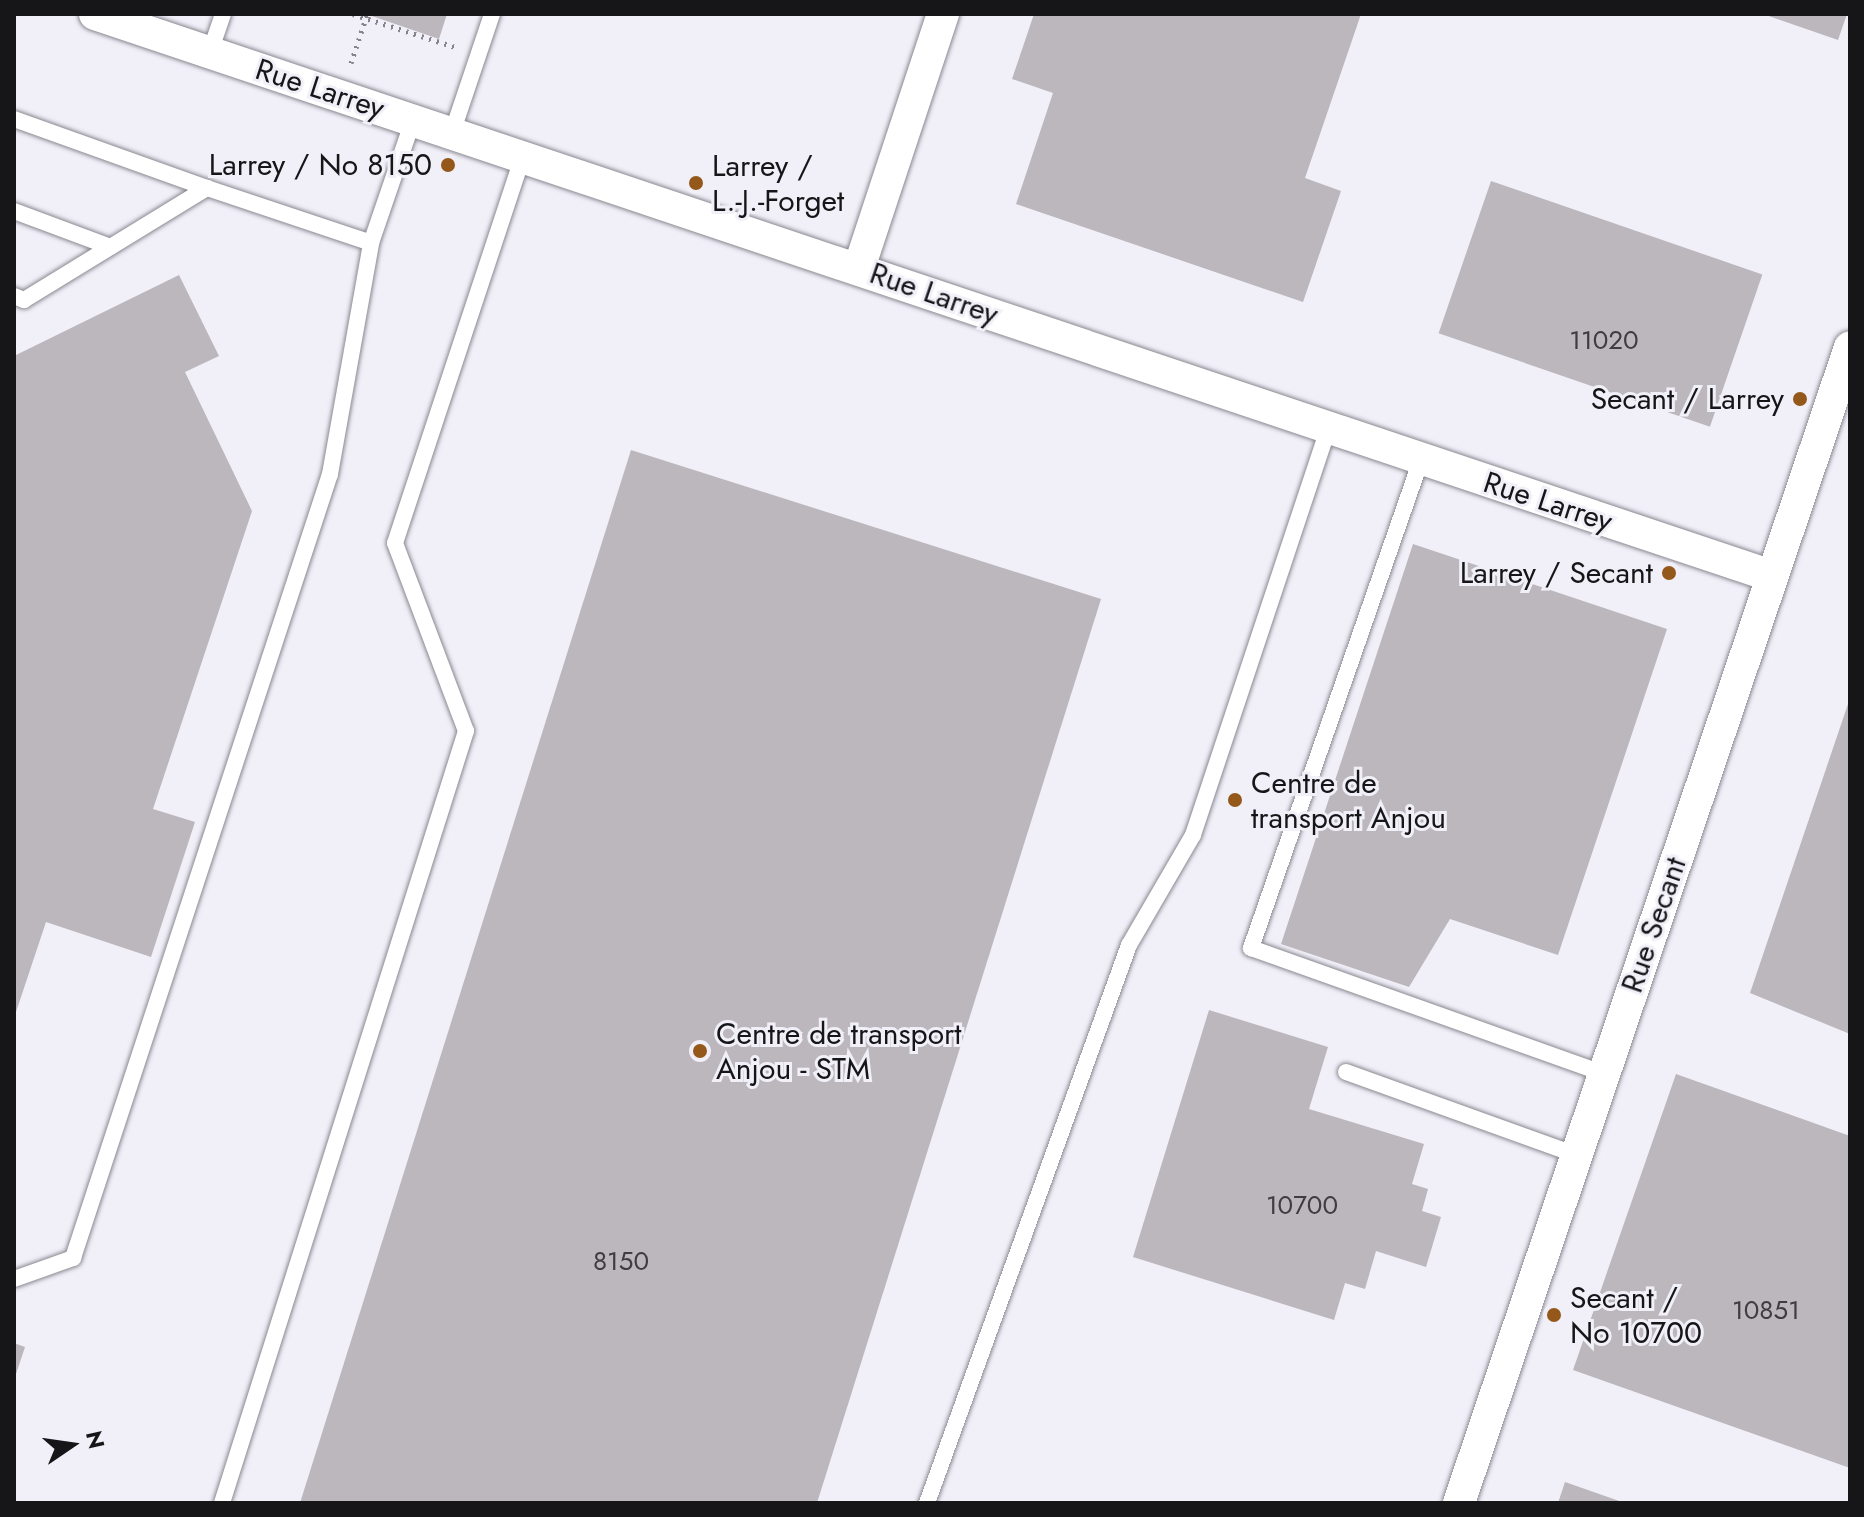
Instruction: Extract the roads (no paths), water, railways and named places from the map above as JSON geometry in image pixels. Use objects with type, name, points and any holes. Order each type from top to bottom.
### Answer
[{"type":"street","name":"Rue Larrey","points":[[95,14],[859,268],[1328,430],[1772,576]]},
{"type":"street","points":[[859,268],[943,14]]},
{"type":"street","name":"Rue Secant","points":[[1459,1503],[1850,347]]},
{"type":"lane","points":[[210,52],[223,14]]},
{"type":"lane","points":[[452,133],[492,14]]},
{"type":"lane","points":[[14,119],[371,243]]},
{"type":"lane","points":[[14,1279],[73,1258],[330,474],[371,243],[413,120]]},
{"type":"lane","points":[[222,1503],[466,731],[395,543],[523,157]]},
{"type":"lane","points":[[14,296],[24,300],[207,188]]},
{"type":"lane","points":[[14,211],[111,247]]},
{"type":"lane","points":[[927,1503],[1129,945],[1193,835],[1328,430]]},
{"type":"lane","points":[[1421,460],[1251,948],[1604,1074]]},
{"type":"lane","points":[[1346,1072],[1577,1155]]},
{"type":"place","name":"Larrey / No 8150","points":[[448,165]]},
{"type":"place","name":"Larrey / L.-J.-Forget","points":[[696,183]]},
{"type":"place","name":"Secant / Larrey","points":[[1800,399]]},
{"type":"place","name":"Larrey / Secant","points":[[1669,573]]},
{"type":"place","name":"Centre de transport Anjou","points":[[1235,800]]},
{"type":"place","name":"Centre de transport Anjou - STM","points":[[700,1051]]},
{"type":"place","name":"Secant / No 10700","points":[[1554,1315]]}]
